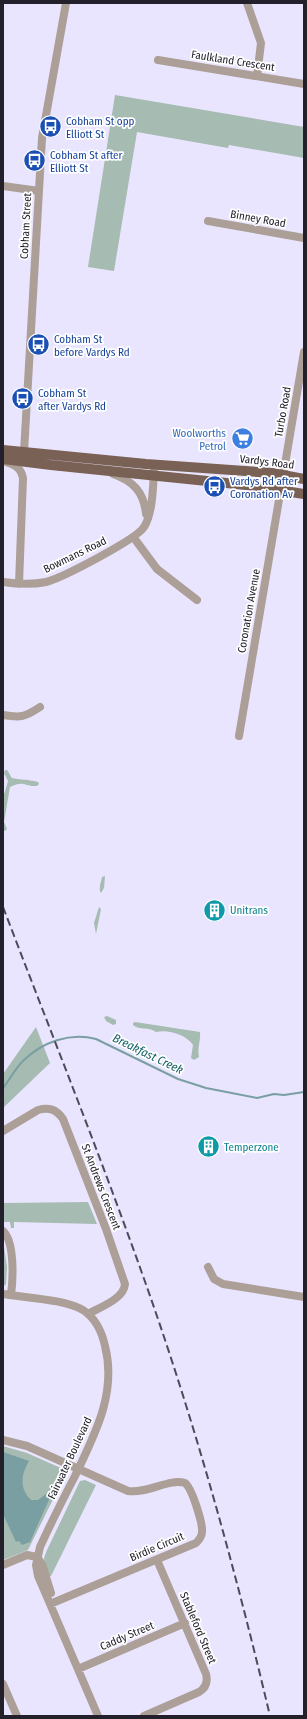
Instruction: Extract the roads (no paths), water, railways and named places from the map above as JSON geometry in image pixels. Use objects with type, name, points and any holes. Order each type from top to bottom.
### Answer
[{"type":"main road","name":"Vardys Road","points":[[3,450],[155,465],[229,469],[304,479]]},
{"type":"main road","name":"Vardys Road","points":[[3,459],[18,457],[24,452]]},
{"type":"main road","name":"Vardys Road","points":[[24,452],[30,459],[51,465]]},
{"type":"main road","name":"Vardys Road","points":[[3,459],[211,481],[304,494]]},
{"type":"street","name":"Cobham Street","points":[[24,452],[42,138],[66,3]]},
{"type":"street","points":[[247,3],[261,43],[256,76]]},
{"type":"street","name":"Faulkland Crescent","points":[[158,60],[304,84]]},
{"type":"street","points":[[3,186],[39,191]]},
{"type":"street","name":"Binney Road","points":[[208,221],[304,238]]},
{"type":"street","name":"Turbo Road","points":[[281,490],[304,352]]},
{"type":"street","points":[[3,459],[15,465],[20,470],[23,478],[19,584]]},
{"type":"street","points":[[147,523],[155,465]]},
{"type":"street","points":[[98,470],[120,476],[133,484],[143,500],[147,523]]},
{"type":"street","name":"Coronation Avenue","points":[[239,736],[281,490]]},
{"type":"street","name":"Bowmans Road","points":[[3,582],[19,584],[37,583],[56,578],[134,538],[142,531],[147,523]]},
{"type":"street","points":[[134,538],[157,570],[197,600]]},
{"type":"street","points":[[3,715],[19,717],[27,715],[40,707]]},
{"type":"street","name":"St Andrews Crescent","points":[[3,1131],[44,1108],[54,1110],[63,1118],[106,1229],[125,1284],[124,1290],[120,1295],[88,1314]]},
{"type":"street","points":[[3,1231],[7,1235],[12,1260],[7,1295]]},
{"type":"street","points":[[208,1267],[214,1279],[223,1284],[304,1296]]},
{"type":"street","name":"Fairwater Boulevard","points":[[7,1295],[70,1305],[88,1314],[98,1327],[104,1342],[108,1370],[108,1389],[99,1424],[40,1547],[37,1557]]},
{"type":"street","points":[[3,1440],[27,1446],[78,1469]]},
{"type":"street","name":"Birdie Circuit","points":[[53,1603],[196,1543],[201,1537],[202,1529],[189,1486],[185,1483],[177,1482],[144,1491],[133,1492],[124,1490],[78,1469]]},
{"type":"street","points":[[3,1565],[27,1556],[37,1557],[42,1564],[53,1603],[98,1716]]},
{"type":"street","name":"Stableford Street","points":[[144,1716],[199,1692],[206,1685],[206,1674],[157,1560]]},
{"type":"street","name":"Caddy Street","points":[[80,1668],[184,1623]]},
{"type":"street","points":[[80,1668],[103,1716]]},
{"type":"street","points":[[3,1684],[17,1716]]},
{"type":"waterway","name":"Breakfast Creek","points":[[3,1088],[20,1064],[39,1049],[57,1040],[86,1037],[96,1039],[178,1079],[206,1088],[257,1098],[274,1094],[284,1095],[304,1092]]},
{"type":"railway","points":[[3,907],[109,1183],[162,1330],[228,1549],[270,1716]]},
{"type":"place","name":"Cobham St opp Elliott St","points":[[51,127]]},
{"type":"place","name":"Cobham St after Elliott St","points":[[35,161]]},
{"type":"place","name":"Cobham St before Vardys Rd","points":[[38,345]]},
{"type":"place","name":"Cobham St after Vardys Rd","points":[[22,399]]},
{"type":"place","name":"Woolworths Petrol","points":[[242,439]]},
{"type":"place","name":"Vardys Rd after Coronation Av","points":[[214,487]]},
{"type":"place","name":"Unitrans","points":[[214,910]]},
{"type":"place","name":"Temperzone","points":[[209,1147]]}]
